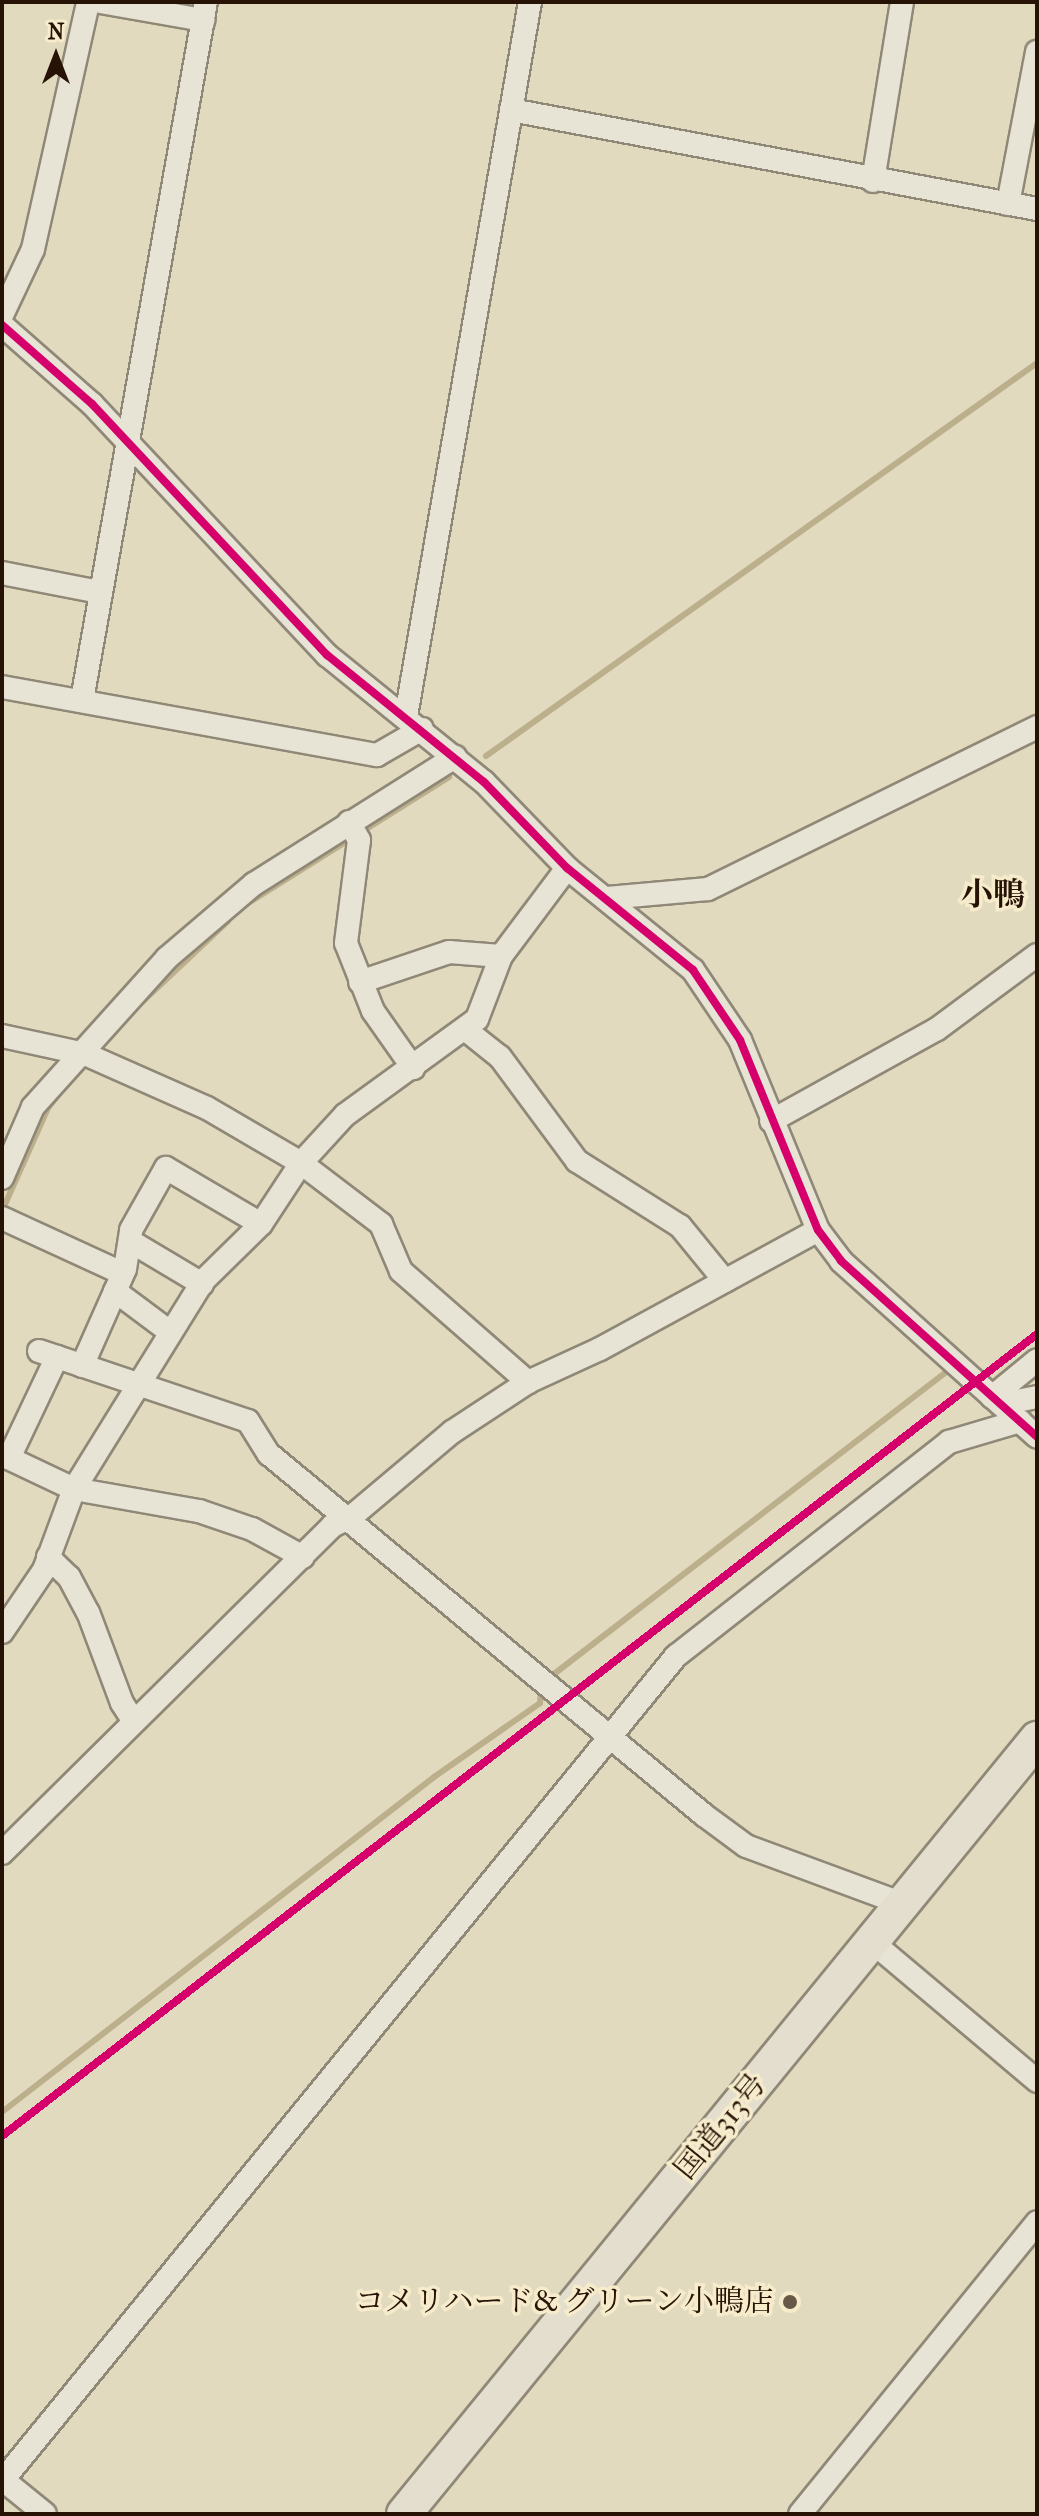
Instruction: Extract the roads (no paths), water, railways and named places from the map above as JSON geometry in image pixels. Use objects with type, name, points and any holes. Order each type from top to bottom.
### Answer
[{"type":"highway","name":"国道313号","points":[[404,2514],[1037,1739]]},
{"type":"street","points":[[2,315],[33,249],[88,2]]},
{"type":"street","points":[[82,700],[205,11],[101,2]]},
{"type":"street","points":[[2,687],[377,755],[414,723],[530,2]]},
{"type":"street","points":[[873,181],[902,2]]},
{"type":"street","points":[[1008,204],[1037,52]]},
{"type":"street","points":[[511,110],[873,181],[1037,209]]},
{"type":"street","points":[[2,325],[127,441],[327,655],[455,757],[567,868],[693,970],[717,999],[818,1230],[841,1261],[1037,1437]]},
{"type":"street","points":[[2,573],[100,592]]},
{"type":"street","points":[[607,898],[708,889],[1037,727]]},
{"type":"street","points":[[2,1178],[33,1107],[86,1055],[213,916],[354,831],[455,757]]},
{"type":"street","points":[[354,831],[346,943],[373,1011],[413,1068]]},
{"type":"street","points":[[2,1632],[48,1557],[74,1489],[202,1284],[261,1224],[301,1163],[345,1115],[466,1030],[477,1019],[501,956],[567,868]]},
{"type":"street","points":[[360,982],[449,952],[501,956]]},
{"type":"street","points":[[771,1121],[937,1029],[1037,955]]},
{"type":"street","points":[[466,1030],[500,1057],[577,1161],[680,1226],[725,1281]]},
{"type":"street","points":[[2,1036],[86,1055],[207,1108],[301,1163],[381,1224],[401,1271],[528,1382]]},
{"type":"street","points":[[82,1366],[115,1281],[125,1269],[130,1241],[166,1168],[261,1224]]},
{"type":"street","points":[[5,1219],[115,1281],[170,1332]]},
{"type":"street","points":[[2,1853],[332,1526],[351,1517],[452,1432],[528,1382],[818,1230]]},
{"type":"street","points":[[130,1241],[202,1284]]},
{"type":"street","points":[[303,1557],[252,1529],[199,1511],[74,1489],[6,1456],[48,1354],[135,1387],[248,1421],[269,1454],[351,1517],[604,1734],[746,1846],[903,1904]]},
{"type":"street","points":[[996,1400],[1037,1360]]},
{"type":"street","points":[[996,1400],[1037,1397]]},
{"type":"street","points":[[45,2514],[3,2480],[604,1734],[676,1656],[949,1442],[1020,1421]]},
{"type":"street","points":[[48,1557],[69,1577],[88,1612],[122,1703],[133,1720]]},
{"type":"street","points":[[871,1941],[1037,2081]]},
{"type":"street","points":[[800,2514],[1037,2222]]},
{"type":"waterway","points":[[486,756],[1037,363]]},
{"type":"waterway","points":[[245,905],[449,777]]},
{"type":"waterway","points":[[140,1004],[228,921]]},
{"type":"waterway","points":[[2,1211],[48,1108],[63,1089]]},
{"type":"waterway","points":[[554,1674],[947,1371]]},
{"type":"waterway","points":[[948,1433],[994,1418]]},
{"type":"waterway","points":[[2,2112],[434,1777],[540,1703],[541,1692]]},
{"type":"place","name":"コメリハード& グリーン小鴨店","points":[[790,2302]]},
{"type":"district","name":"小鴨","points":[[993,895]]}]
